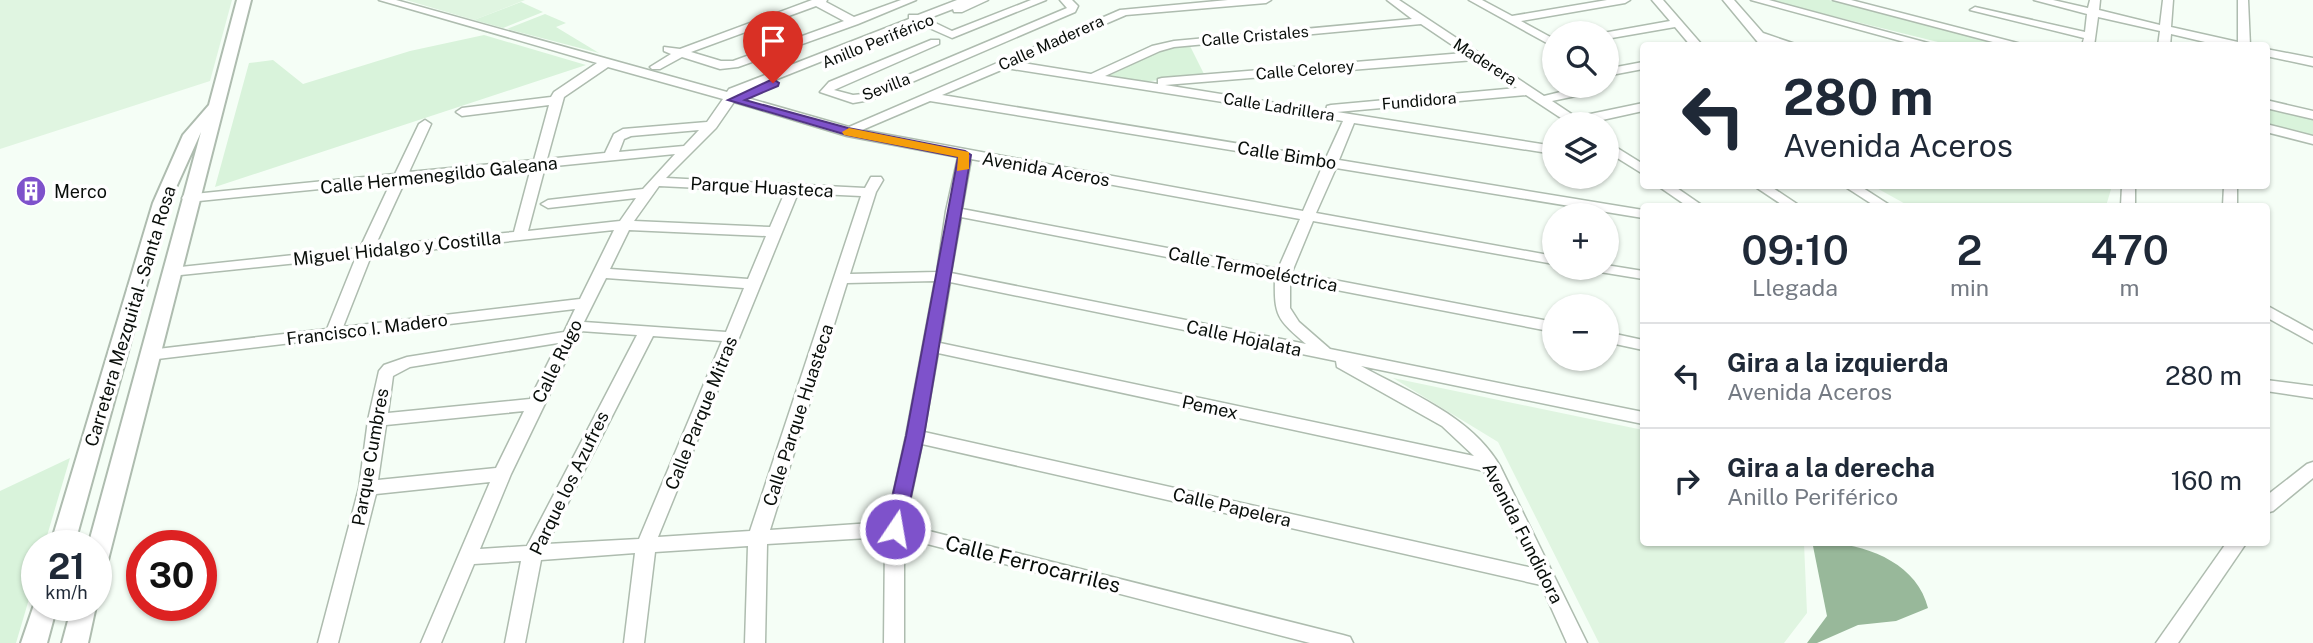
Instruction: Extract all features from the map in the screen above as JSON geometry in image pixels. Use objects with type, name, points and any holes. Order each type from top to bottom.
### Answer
[{"type":"main road","name":"Carretera Mezquital - Santa Rosa","points":[[104,530],[189,198],[220,97],[244,0]]},
{"type":"main road","name":"Carretera Mezquital - Santa Rosa","points":[[67,530],[161,203],[191,135],[220,97]]},
{"type":"main road","points":[[34,643],[41,621]]},
{"type":"main road","points":[[75,643],[80,621]]},
{"type":"street","name":"Avenida Aceros","points":[[384,0],[729,102],[847,132],[1542,258]]},
{"type":"street","points":[[673,51],[720,65],[734,65],[911,0]]},
{"type":"street","name":"Anillo Periférico","points":[[922,21],[967,0]]},
{"type":"street","name":"Anillo Periférico","points":[[729,102],[787,74],[905,27],[983,0]]},
{"type":"street","points":[[892,7],[952,34],[1041,0]]},
{"type":"street","name":"Sevilla","points":[[905,27],[935,42],[833,85],[826,92],[853,99],[866,97],[1071,10],[1073,6],[1065,0]]},
{"type":"street","points":[[1110,0],[1124,12]]},
{"type":"street","name":"Calle Maderera","points":[[847,132],[1124,12],[1266,0]]},
{"type":"street","name":"Maderera","points":[[1392,0],[1560,112]]},
{"type":"street","points":[[1474,0],[1542,37]]},
{"type":"street","points":[[1511,20],[1625,0]]},
{"type":"street","points":[[1657,0],[1694,42]]},
{"type":"street","points":[[1728,0],[1764,41]]},
{"type":"street","points":[[1756,0],[1919,42]]},
{"type":"street","points":[[1838,0],[2008,42]]},
{"type":"street","points":[[1966,0],[2004,41]]},
{"type":"street","points":[[2039,0],[2094,6],[2166,29],[2224,42]]},
{"type":"street","points":[[2164,42],[2168,0]]},
{"type":"street","points":[[2242,0],[2242,42]]},
{"type":"street","points":[[656,66],[673,51],[819,1],[853,22]]},
{"type":"street","points":[[1975,10],[2088,41],[2094,6]]},
{"type":"street","points":[[875,14],[905,27]]},
{"type":"street","name":"Calle Cristales","points":[[1094,77],[1156,48],[1174,44],[1422,21]]},
{"type":"street","points":[[1619,34],[1677,23]]},
{"type":"street","points":[[2270,53],[2313,62]]},
{"type":"street","name":"Calle Celorey","points":[[1135,84],[1476,56]]},
{"type":"street","points":[[520,235],[556,100],[569,86],[604,64]]},
{"type":"street","name":"Calle Ladrillera","points":[[1005,64],[1542,148]]},
{"type":"street","points":[[1619,71],[1640,67]]},
{"type":"street","name":"Fundidora","points":[[1308,111],[1529,91]]},
{"type":"street","name":"Calle Bimbo","points":[[930,97],[1640,214]]},
{"type":"street","points":[[1542,100],[1551,98]]},
{"type":"street","points":[[462,112],[556,100]]},
{"type":"street","name":"Calle Rugo","points":[[431,643],[502,474],[624,225],[650,187],[712,125],[729,102]]},
{"type":"street","points":[[2270,105],[2313,115]]},
{"type":"street","points":[[1619,113],[1640,108]]},
{"type":"street","name":"Avenida Fundidora","points":[[1350,118],[1283,275],[1282,308],[1293,325],[1328,355],[1448,422],[1478,448],[1491,466],[1577,643]]},
{"type":"street","points":[[333,333],[366,250],[425,124]]},
{"type":"street","points":[[610,157],[619,137],[628,132],[712,125]]},
{"type":"street","points":[[2270,129],[2313,140]]},
{"type":"street","name":"Calle Hermenegildo Galeana","points":[[189,198],[399,180],[688,149]]},
{"type":"street","points":[[1619,154],[1640,168]]},
{"type":"street","points":[[894,643],[895,529],[915,436],[965,155]]},
{"type":"street","points":[[1619,160],[1631,162]]},
{"type":"street","name":"Parque Huasteca","points":[[548,204],[650,187],[793,190],[872,186]]},
{"type":"street","name":"Calle Parque Huasteca","points":[[755,643],[758,537],[872,186]]},
{"type":"street","points":[[1670,189],[1691,203]]},
{"type":"street","points":[[1765,189],[1788,203]]},
{"type":"street","points":[[1856,189],[1879,203]]},
{"type":"street","name":"Calle Parque Mitras","points":[[634,643],[646,544],[793,190]]},
{"type":"street","name":"Calle Termoeléctrica","points":[[953,211],[1542,325]]},
{"type":"street","name":"Miguel Hidalgo y Costilla","points":[[171,272],[624,225],[776,232]]},
{"type":"street","points":[[1619,271],[1640,275]]},
{"type":"street","points":[[601,273],[755,284]]},
{"type":"street","name":"Calle Hojalata","points":[[842,279],[942,276],[1640,417]]},
{"type":"street","name":"Francisco I. Madero","points":[[149,355],[584,303]]},
{"type":"street","points":[[2270,312],[2313,338]]},
{"type":"street","name":"Parque Cumbres","points":[[328,643],[368,488],[385,375],[397,366],[573,331],[733,337]]},
{"type":"street","name":"Parque los Azufres","points":[[514,643],[532,554],[647,332]]},
{"type":"street","points":[[1619,340],[1640,344]]},
{"type":"street","name":"Pemex","points":[[930,346],[1491,466]]},
{"type":"street","points":[[2270,386],[2313,392]]},
{"type":"street","points":[[377,420],[536,404]]},
{"type":"street","name":"Calle Papelera","points":[[915,436],[1548,579]]},
{"type":"street","points":[[2270,503],[2313,468]]},
{"type":"street","points":[[368,488],[502,474]]},
{"type":"street","name":"Calle Ferrocarriles","points":[[467,557],[895,529],[1343,643]]},
{"type":"street","points":[[2165,643],[2235,546]]},
{"type":"shaded area","points":[[0,0],[232,0],[210,81],[0,149]]},
{"type":"shaded area","points":[[406,0],[525,0],[474,20]]},
{"type":"shaded area","points":[[1768,0],[1829,0],[2004,42],[1938,42]]},
{"type":"shaded area","points":[[521,2],[543,12],[503,28],[474,20]]},
{"type":"shaded area","points":[[545,14],[566,23],[556,27],[599,53],[507,29]]},
{"type":"shaded area","points":[[484,35],[586,65],[215,187],[249,63],[273,60],[303,84],[410,51]]},
{"type":"shaded area","points":[[1190,46],[1205,76],[1139,82],[1108,76],[1169,47]]},
{"type":"shaded area","points":[[2270,107],[2313,118],[2313,136],[2270,126]]},
{"type":"shaded area","points":[[1878,189],[2111,189],[2107,203],[1904,203]]},
{"type":"shaded area","points":[[1393,378],[1640,429],[1640,546],[1804,546],[1807,613],[1784,643],[1599,643],[1498,442]]},
{"type":"shaded area","points":[[70,458],[49,530],[21,530],[23,621],[16,643],[0,643],[0,491]]},
{"type":"shaded area","points":[[1813,546],[1851,546],[1891,561],[1914,581],[1923,593],[1928,608],[1896,621],[1858,625],[1817,643],[1807,643],[1827,616]]},
{"type":"slow traffic","points":[[849,132],[965,155],[962,169]]},
{"type":"place","name":"Merco","points":[[31,191]]},
{"type":"route","points":[[773,83],[734,100],[847,132],[965,155],[915,436],[895,529]]}]
